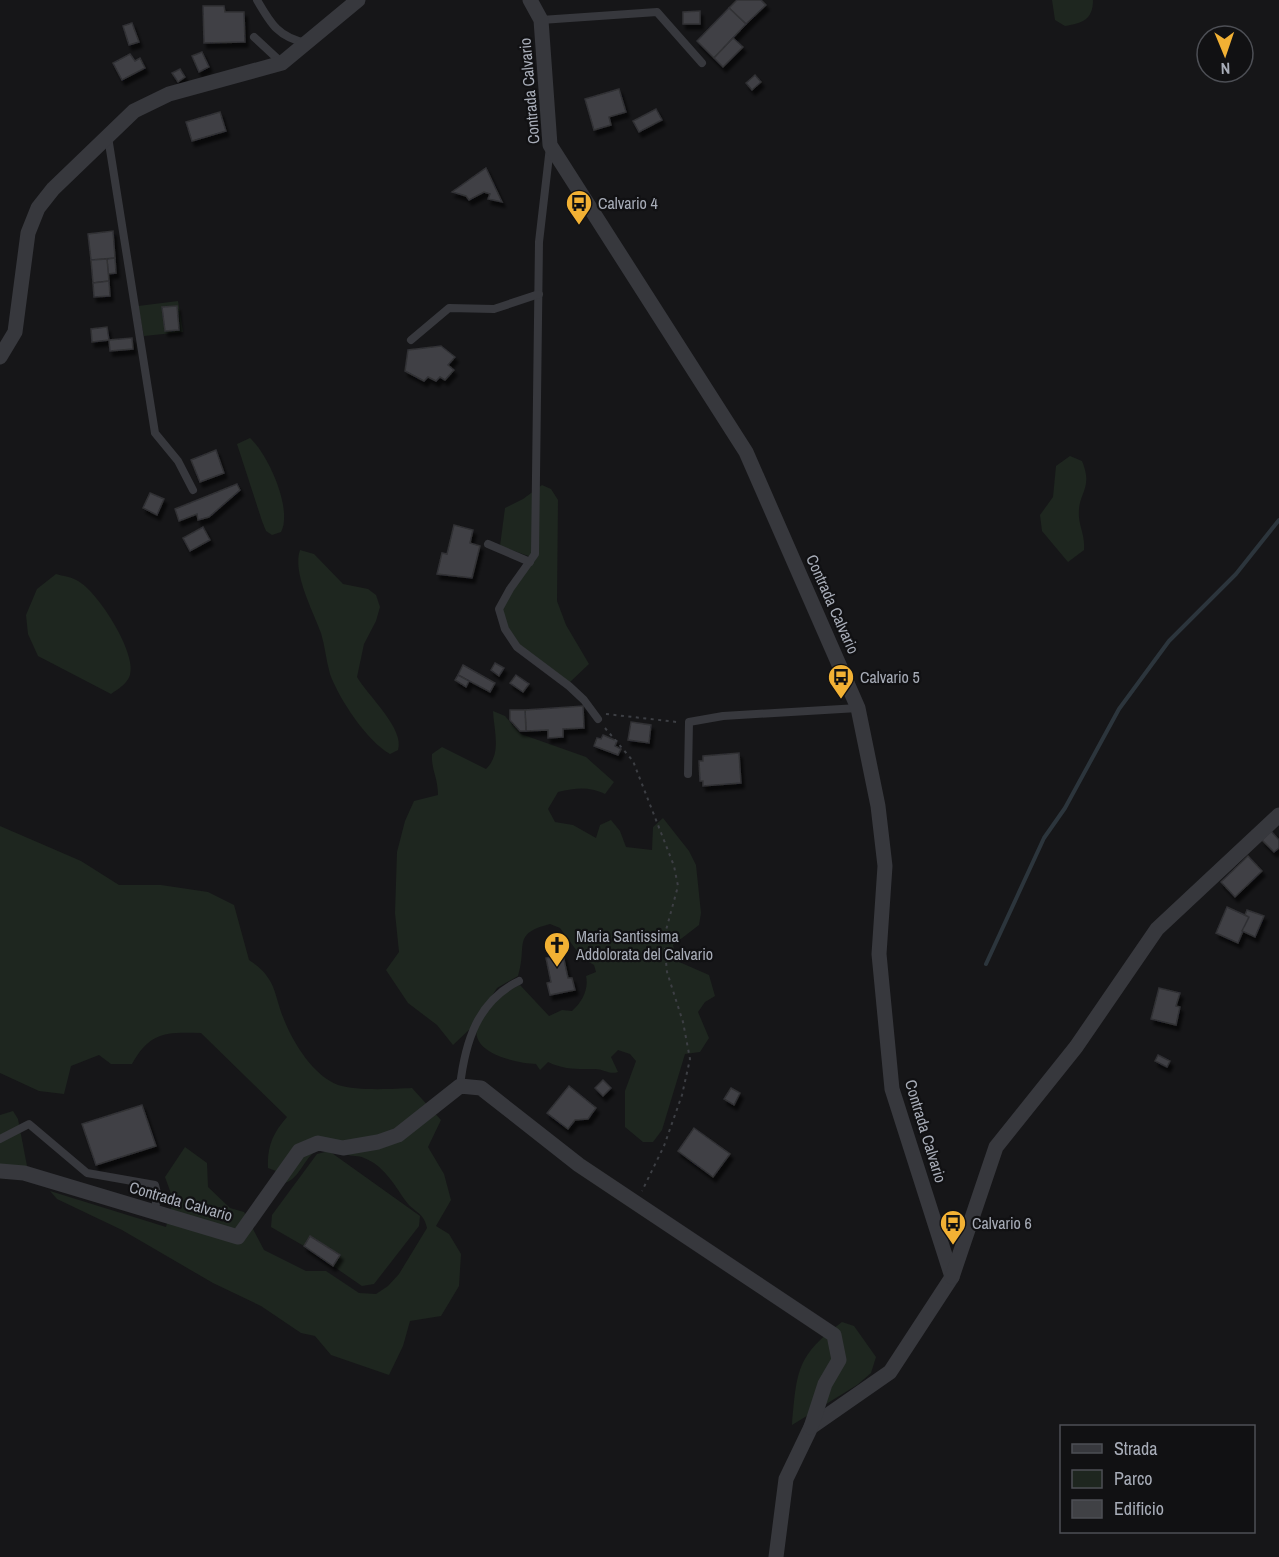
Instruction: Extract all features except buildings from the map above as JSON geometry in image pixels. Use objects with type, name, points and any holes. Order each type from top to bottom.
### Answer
[{"type":"street","points":[[0,357],[15,332],[28,232],[38,208],[53,189],[134,111],[169,94],[282,63],[358,0]]},
{"type":"street","name":"Contrada Calvario","points":[[530,0],[541,20],[550,145],[746,452],[858,708],[878,806],[885,866],[879,954],[892,1089],[952,1277]]},
{"type":"street","points":[[811,1427],[890,1372],[952,1277],[996,1146],[1076,1047],[1157,929],[1279,815]]},
{"type":"street","points":[[460,1086],[481,1088],[579,1165],[834,1335],[839,1360],[825,1384],[811,1427],[786,1479],[776,1557]]},
{"type":"street","name":"Contrada Calvario","points":[[0,1172],[24,1173],[238,1237],[299,1151],[318,1143],[343,1148],[378,1142],[398,1134],[460,1086]]},
{"type":"lane","points":[[257,0],[270,23],[289,39],[308,43]]},
{"type":"lane","points":[[541,20],[657,12],[702,63]]},
{"type":"lane","points":[[254,37],[282,63]]},
{"type":"lane","points":[[108,135],[155,433],[178,461],[193,490]]},
{"type":"lane","points":[[550,145],[538,242],[535,554],[499,609],[504,629],[517,647],[584,700],[598,719]]},
{"type":"lane","points":[[411,340],[449,308],[494,309],[539,294]]},
{"type":"lane","points":[[488,544],[530,562]]},
{"type":"lane","points":[[688,774],[689,722],[723,716],[858,708]]},
{"type":"lane","points":[[460,1086],[463,1059],[476,1021],[501,989],[519,981]]},
{"type":"lane","points":[[0,1139],[29,1124],[87,1173],[155,1185],[157,1192],[155,1212]]},
{"type":"path","points":[[639,1205],[643,1187],[664,1146],[690,1059],[683,1022],[668,972],[665,951],[665,934],[678,886],[674,866],[633,761],[598,719],[609,712],[657,721],[689,722]]},
{"type":"green space","points":[[1052,0],[1093,0],[1089,16],[1077,23],[1065,26],[1055,20]]},
{"type":"green space","points":[[178,301],[183,332],[144,336],[138,306]]},
{"type":"green space","points":[[250,438],[271,469],[284,510],[281,532],[272,535],[266,531],[262,521],[237,444]]},
{"type":"green space","points":[[1070,456],[1082,461],[1086,485],[1079,509],[1084,550],[1068,562],[1042,531],[1040,515],[1053,497],[1056,466]]},
{"type":"green space","points":[[542,485],[551,489],[558,500],[557,601],[566,625],[589,664],[569,683],[523,648],[506,625],[503,613],[505,601],[514,584],[534,558],[500,546],[505,508],[523,499]]},
{"type":"green space","points":[[300,550],[314,554],[343,584],[368,589],[376,595],[380,607],[376,621],[364,644],[357,677],[396,732],[399,742],[398,750],[390,754],[363,730],[334,684],[321,633],[301,580],[298,559]]},
{"type":"green space","points":[[56,574],[76,580],[86,587],[96,597],[122,638],[131,665],[130,675],[125,684],[111,694],[38,656],[28,634],[26,615],[37,589]]},
{"type":"green space","points":[[493,711],[505,716],[521,734],[586,757],[614,782],[605,794],[582,789],[558,792],[548,809],[555,822],[573,825],[596,838],[600,825],[611,820],[620,831],[626,847],[652,850],[653,827],[663,818],[689,851],[696,865],[701,913],[699,925],[673,945],[677,961],[709,975],[715,996],[705,1002],[698,1012],[709,1038],[700,1052],[685,1054],[662,1130],[653,1142],[643,1142],[625,1127],[625,1091],[636,1061],[630,1054],[618,1050],[611,1057],[618,1072],[615,1073],[598,1069],[566,1068],[548,1062],[540,1070],[536,1064],[494,1054],[479,1041],[476,1032],[481,1018],[501,997],[520,985],[549,1016],[562,1010],[572,1011],[579,1004],[586,990],[586,976],[596,972],[594,965],[582,958],[560,928],[550,924],[530,932],[525,937],[518,976],[497,988],[472,1027],[453,1045],[437,1025],[408,1003],[386,970],[399,952],[395,913],[397,852],[405,821],[414,801],[438,795],[432,754],[442,747],[486,769],[496,749]]},
{"type":"green space","points":[[0,826],[81,861],[119,885],[161,885],[208,892],[234,905],[249,960],[270,981],[289,1031],[313,1067],[329,1081],[346,1087],[412,1088],[441,1120],[428,1147],[444,1174],[451,1200],[436,1226],[449,1234],[461,1254],[459,1286],[441,1316],[410,1321],[403,1346],[389,1375],[331,1355],[315,1336],[301,1333],[261,1306],[213,1283],[122,1230],[57,1199],[50,1191],[166,1227],[173,1199],[165,1177],[185,1147],[207,1163],[208,1187],[230,1208],[244,1212],[264,1250],[306,1271],[326,1271],[359,1293],[376,1294],[388,1286],[399,1274],[427,1228],[421,1215],[408,1204],[388,1176],[377,1165],[362,1157],[348,1155],[330,1148],[320,1149],[310,1156],[295,1176],[285,1183],[276,1171],[268,1168],[268,1160],[272,1140],[287,1117],[201,1033],[169,1034],[153,1039],[132,1064],[111,1064],[99,1055],[71,1066],[64,1094],[39,1091],[0,1073]]},
{"type":"green space","points":[[13,1111],[18,1119],[27,1166],[0,1167],[0,1115]]},
{"type":"green space","points":[[329,1151],[420,1216],[419,1226],[374,1284],[362,1286],[333,1266],[339,1255],[311,1236],[304,1246],[271,1227],[272,1215],[317,1154]]},
{"type":"green space","points":[[842,1322],[854,1326],[876,1357],[871,1373],[857,1385],[792,1425],[795,1391],[807,1355]]},
{"type":"waterway","points":[[986,964],[1044,838],[1065,808],[1119,709],[1169,641],[1236,574],[1279,520]]},
{"type":"place","name":"Calvario 4","points":[[579,226]]},
{"type":"place","name":"Calvario 5","points":[[841,700]]},
{"type":"place","name":"Maria Santissima Addolorata del Calvario","points":[[557,968]]},
{"type":"place","name":"Calvario 6","points":[[953,1246]]}]
